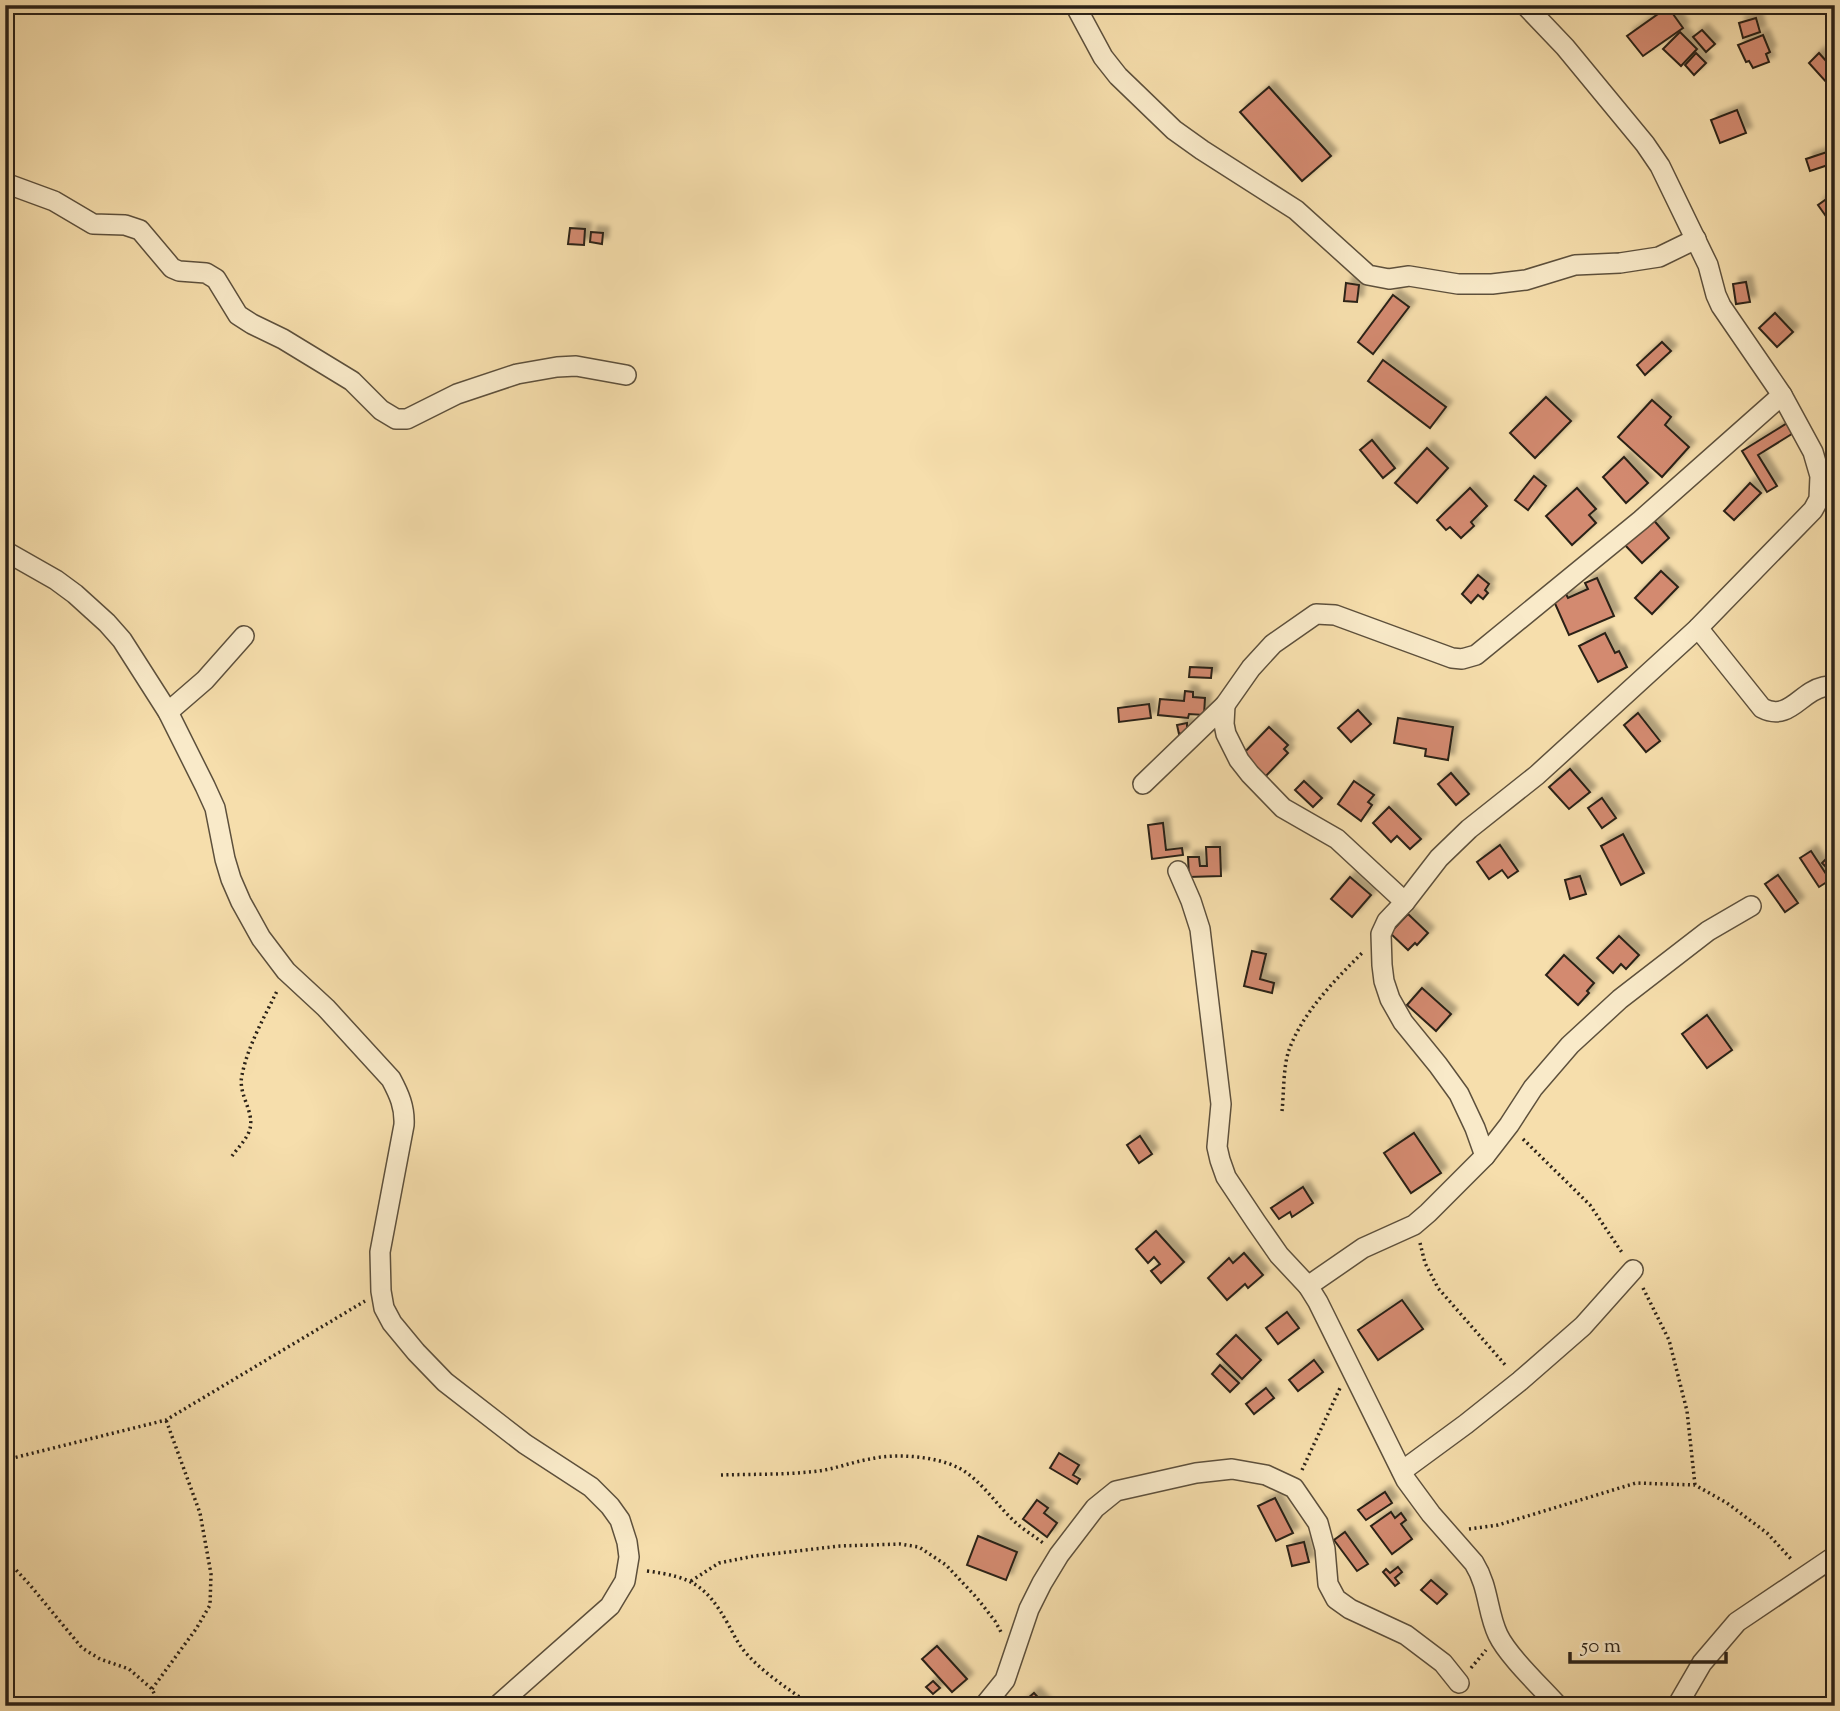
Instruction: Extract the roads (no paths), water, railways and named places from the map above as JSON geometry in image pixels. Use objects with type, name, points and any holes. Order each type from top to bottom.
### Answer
[{"type":"street","points":[[1075,5],[1104,57],[1118,76],[1174,130],[1296,210],[1368,275],[1389,279],[1409,276],[1458,284],[1492,284],[1526,280],[1565,267],[1659,257],[1696,239]]},
{"type":"street","points":[[1485,1156],[1459,1094],[1403,1022],[1390,999],[1384,981],[1381,934],[1387,921],[1439,858],[1469,829],[1537,775],[1698,628],[1813,510],[1819,499],[1820,476],[1813,452],[1782,395],[1721,306],[1708,265],[1660,166],[1565,47],[1525,5]]},
{"type":"street","points":[[5,183],[54,201],[93,224],[125,225],[140,230],[172,268],[206,273],[216,279],[238,315],[352,381],[382,410],[396,419],[407,419],[457,394],[517,374],[576,366],[626,375]]},
{"type":"street","points":[[1143,785],[1225,705],[1260,656],[1316,614],[1335,615],[1451,658],[1462,659],[1476,655],[1641,520],[1782,395]]},
{"type":"street","points":[[5,551],[75,594],[122,640],[168,712],[215,808],[225,859],[242,902],[261,938],[286,971],[326,1008],[391,1079],[403,1105],[404,1125],[380,1252],[381,1291],[384,1308],[392,1323],[445,1382],[525,1444],[592,1487],[620,1520],[629,1557],[625,1581],[610,1606],[497,1706]]},
{"type":"street","points":[[1698,628],[1762,708],[1771,712],[1782,712],[1821,687],[1835,686]]},
{"type":"street","points":[[168,712],[205,681],[244,636]]},
{"type":"street","points":[[1225,705],[1226,734],[1239,760],[1250,774],[1283,808],[1337,839],[1405,902]]},
{"type":"street","points":[[1178,871],[1200,929],[1221,1104],[1217,1147],[1226,1177],[1279,1255],[1308,1286],[1322,1309],[1413,1491],[1480,1573],[1498,1634],[1503,1642],[1558,1706]]},
{"type":"street","points":[[1308,1286],[1363,1248],[1414,1225],[1446,1197],[1485,1156],[1533,1088],[1570,1045],[1620,999],[1708,931],[1751,906]]},
{"type":"street","points":[[1402,1471],[1520,1381],[1583,1326],[1633,1270]]},
{"type":"street","points":[[984,1706],[1005,1680],[1029,1609],[1059,1555],[1095,1508],[1116,1491],[1196,1473],[1232,1469],[1266,1475],[1294,1488],[1318,1523],[1325,1549],[1328,1584],[1336,1599],[1350,1609],[1406,1635],[1443,1663],[1459,1683]]},
{"type":"street","points":[[1677,1706],[1702,1663],[1737,1622],[1835,1556]]}]
